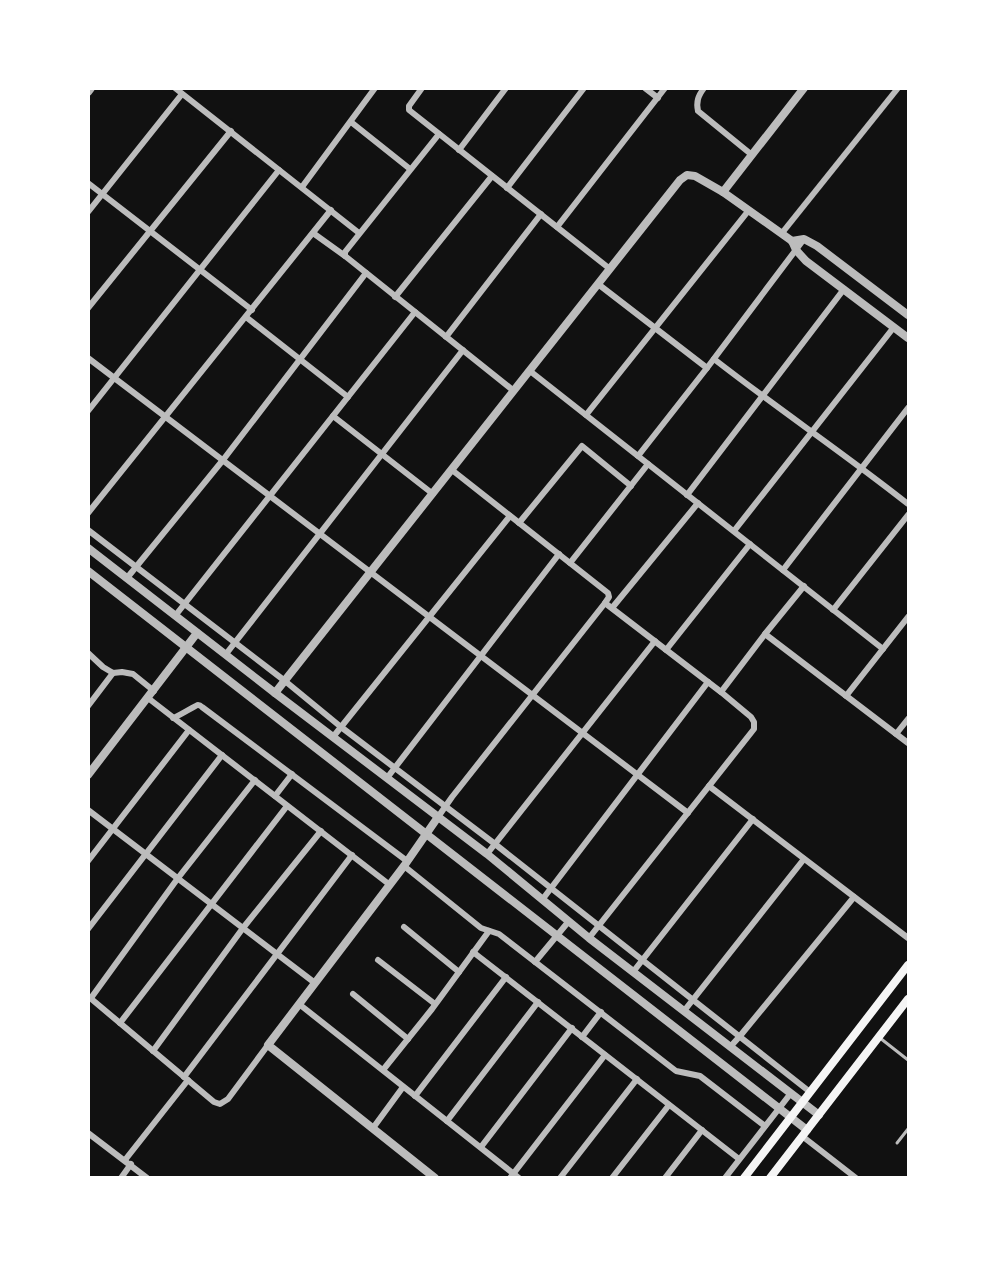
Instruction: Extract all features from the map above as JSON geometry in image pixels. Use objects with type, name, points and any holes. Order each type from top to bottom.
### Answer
[{"type":"main road","points":[[744,1178],[909,965]]},
{"type":"main road","points":[[770,1178],[909,999]]},
{"type":"street","points":[[175,88],[360,233]]},
{"type":"street","points":[[302,187],[375,88]]},
{"type":"street","points":[[422,88],[408,109],[610,269]]},
{"type":"street","points":[[459,150],[506,88]]},
{"type":"street","points":[[507,188],[584,88]]},
{"type":"street","points":[[645,88],[658,98]]},
{"type":"street","points":[[557,227],[665,88]]},
{"type":"street","points":[[704,88],[699,95],[698,111],[752,155]]},
{"type":"street","points":[[723,192],[804,88]]},
{"type":"street","points":[[782,233],[898,88]]},
{"type":"street","points":[[88,212],[182,94]]},
{"type":"street","points":[[351,122],[410,169]]},
{"type":"street","points":[[88,308],[231,131]]},
{"type":"street","points":[[345,256],[345,252],[439,134]]},
{"type":"street","points":[[88,411],[279,170]]},
{"type":"street","points":[[275,693],[597,284],[680,180],[687,175],[694,176],[723,192],[782,233],[792,241],[796,250],[806,261],[909,338]]},
{"type":"street","points":[[395,297],[492,176]]},
{"type":"street","points":[[88,183],[252,310]]},
{"type":"street","points":[[88,513],[331,210]]},
{"type":"street","points":[[586,415],[749,210]]},
{"type":"street","points":[[446,337],[541,214]]},
{"type":"street","points":[[313,233],[514,391]]},
{"type":"street","points":[[792,241],[804,239],[817,246],[909,315]]},
{"type":"street","points":[[638,456],[804,239]]},
{"type":"street","points":[[127,578],[222,460],[366,273]]},
{"type":"street","points":[[597,284],[707,368]]},
{"type":"street","points":[[687,495],[844,289]]},
{"type":"street","points":[[175,616],[415,312]]},
{"type":"street","points":[[246,317],[348,397]]},
{"type":"street","points":[[734,531],[894,327]]},
{"type":"street","points":[[226,654],[463,351]]},
{"type":"street","points":[[88,358],[688,813]]},
{"type":"street","points":[[714,359],[909,504]]},
{"type":"street","points":[[530,371],[883,649]]},
{"type":"street","points":[[783,570],[909,408]]},
{"type":"street","points":[[333,416],[433,494]]},
{"type":"street","points":[[519,523],[582,446],[631,486]]},
{"type":"street","points":[[570,563],[648,464]]},
{"type":"street","points":[[255,780],[178,878],[90,997],[214,1102],[220,1104],[228,1099],[406,864],[445,806],[609,597],[608,593],[452,470]]},
{"type":"street","points":[[612,608],[698,503]]},
{"type":"street","points":[[833,610],[909,515]]},
{"type":"street","points":[[333,737],[510,516]]},
{"type":"street","points":[[88,530],[495,844],[810,1092]]},
{"type":"street","points":[[666,650],[750,544]]},
{"type":"street","points":[[88,548],[487,854],[589,938],[819,1115]]},
{"type":"street","points":[[387,778],[559,554]]},
{"type":"street","points":[[88,571],[779,1108],[856,1178]]},
{"type":"street","points":[[721,692],[804,586]]},
{"type":"street","points":[[589,938],[754,729],[752,717],[605,603]]},
{"type":"street","points":[[846,696],[909,617]]},
{"type":"street","points":[[88,775],[197,633]]},
{"type":"street","points":[[765,634],[909,743]]},
{"type":"street","points":[[487,854],[655,641]]},
{"type":"street","points":[[88,653],[113,673],[133,674],[154,690]]},
{"type":"street","points":[[88,706],[113,673]]},
{"type":"street","points":[[542,900],[708,682]]},
{"type":"street","points":[[148,698],[390,885]]},
{"type":"street","points":[[173,718],[198,705],[202,707],[406,864],[481,928],[500,934],[676,1071],[700,1076],[765,1126]]},
{"type":"street","points":[[896,734],[909,719]]},
{"type":"street","points":[[88,861],[189,730]]},
{"type":"street","points":[[88,928],[222,755]]},
{"type":"street","points":[[275,796],[292,774]]},
{"type":"street","points":[[709,786],[909,938]]},
{"type":"street","points":[[120,1023],[287,806]]},
{"type":"street","points":[[88,810],[315,983]]},
{"type":"street","points":[[633,972],[753,819]]},
{"type":"street","points":[[153,1051],[243,928],[321,831]]},
{"type":"street","points":[[121,1178],[128,1162],[186,1078],[352,855]]},
{"type":"street","points":[[684,1011],[804,859]]},
{"type":"street","points":[[731,1046],[854,897]]},
{"type":"street","points":[[536,962],[569,921]]},
{"type":"street","points":[[404,927],[459,972]]},
{"type":"street","points":[[383,1070],[489,931]]},
{"type":"street","points":[[473,952],[739,1159]]},
{"type":"street","points":[[378,960],[435,1004]]},
{"type":"street","points":[[415,1096],[506,977]]},
{"type":"street","points":[[353,994],[408,1039]]},
{"type":"street","points":[[447,1121],[538,1002]]},
{"type":"street","points":[[299,1004],[514,1176],[605,1055]]},
{"type":"street","points":[[582,1037],[601,1012]]},
{"type":"street","points":[[481,1148],[572,1028]]},
{"type":"street","points":[[268,1045],[435,1178]]},
{"type":"street","points":[[560,1178],[637,1079]]},
{"type":"street","points":[[373,1128],[404,1087]]},
{"type":"street","points":[[725,1178],[791,1093]]},
{"type":"street","points":[[612,1178],[669,1105]]},
{"type":"street","points":[[665,1178],[702,1130]]},
{"type":"street","points":[[88,1133],[147,1178]]},
{"type":"lane","points":[[879,1037],[909,1060]]},
{"type":"lane","points":[[897,1143],[909,1129]]}]
